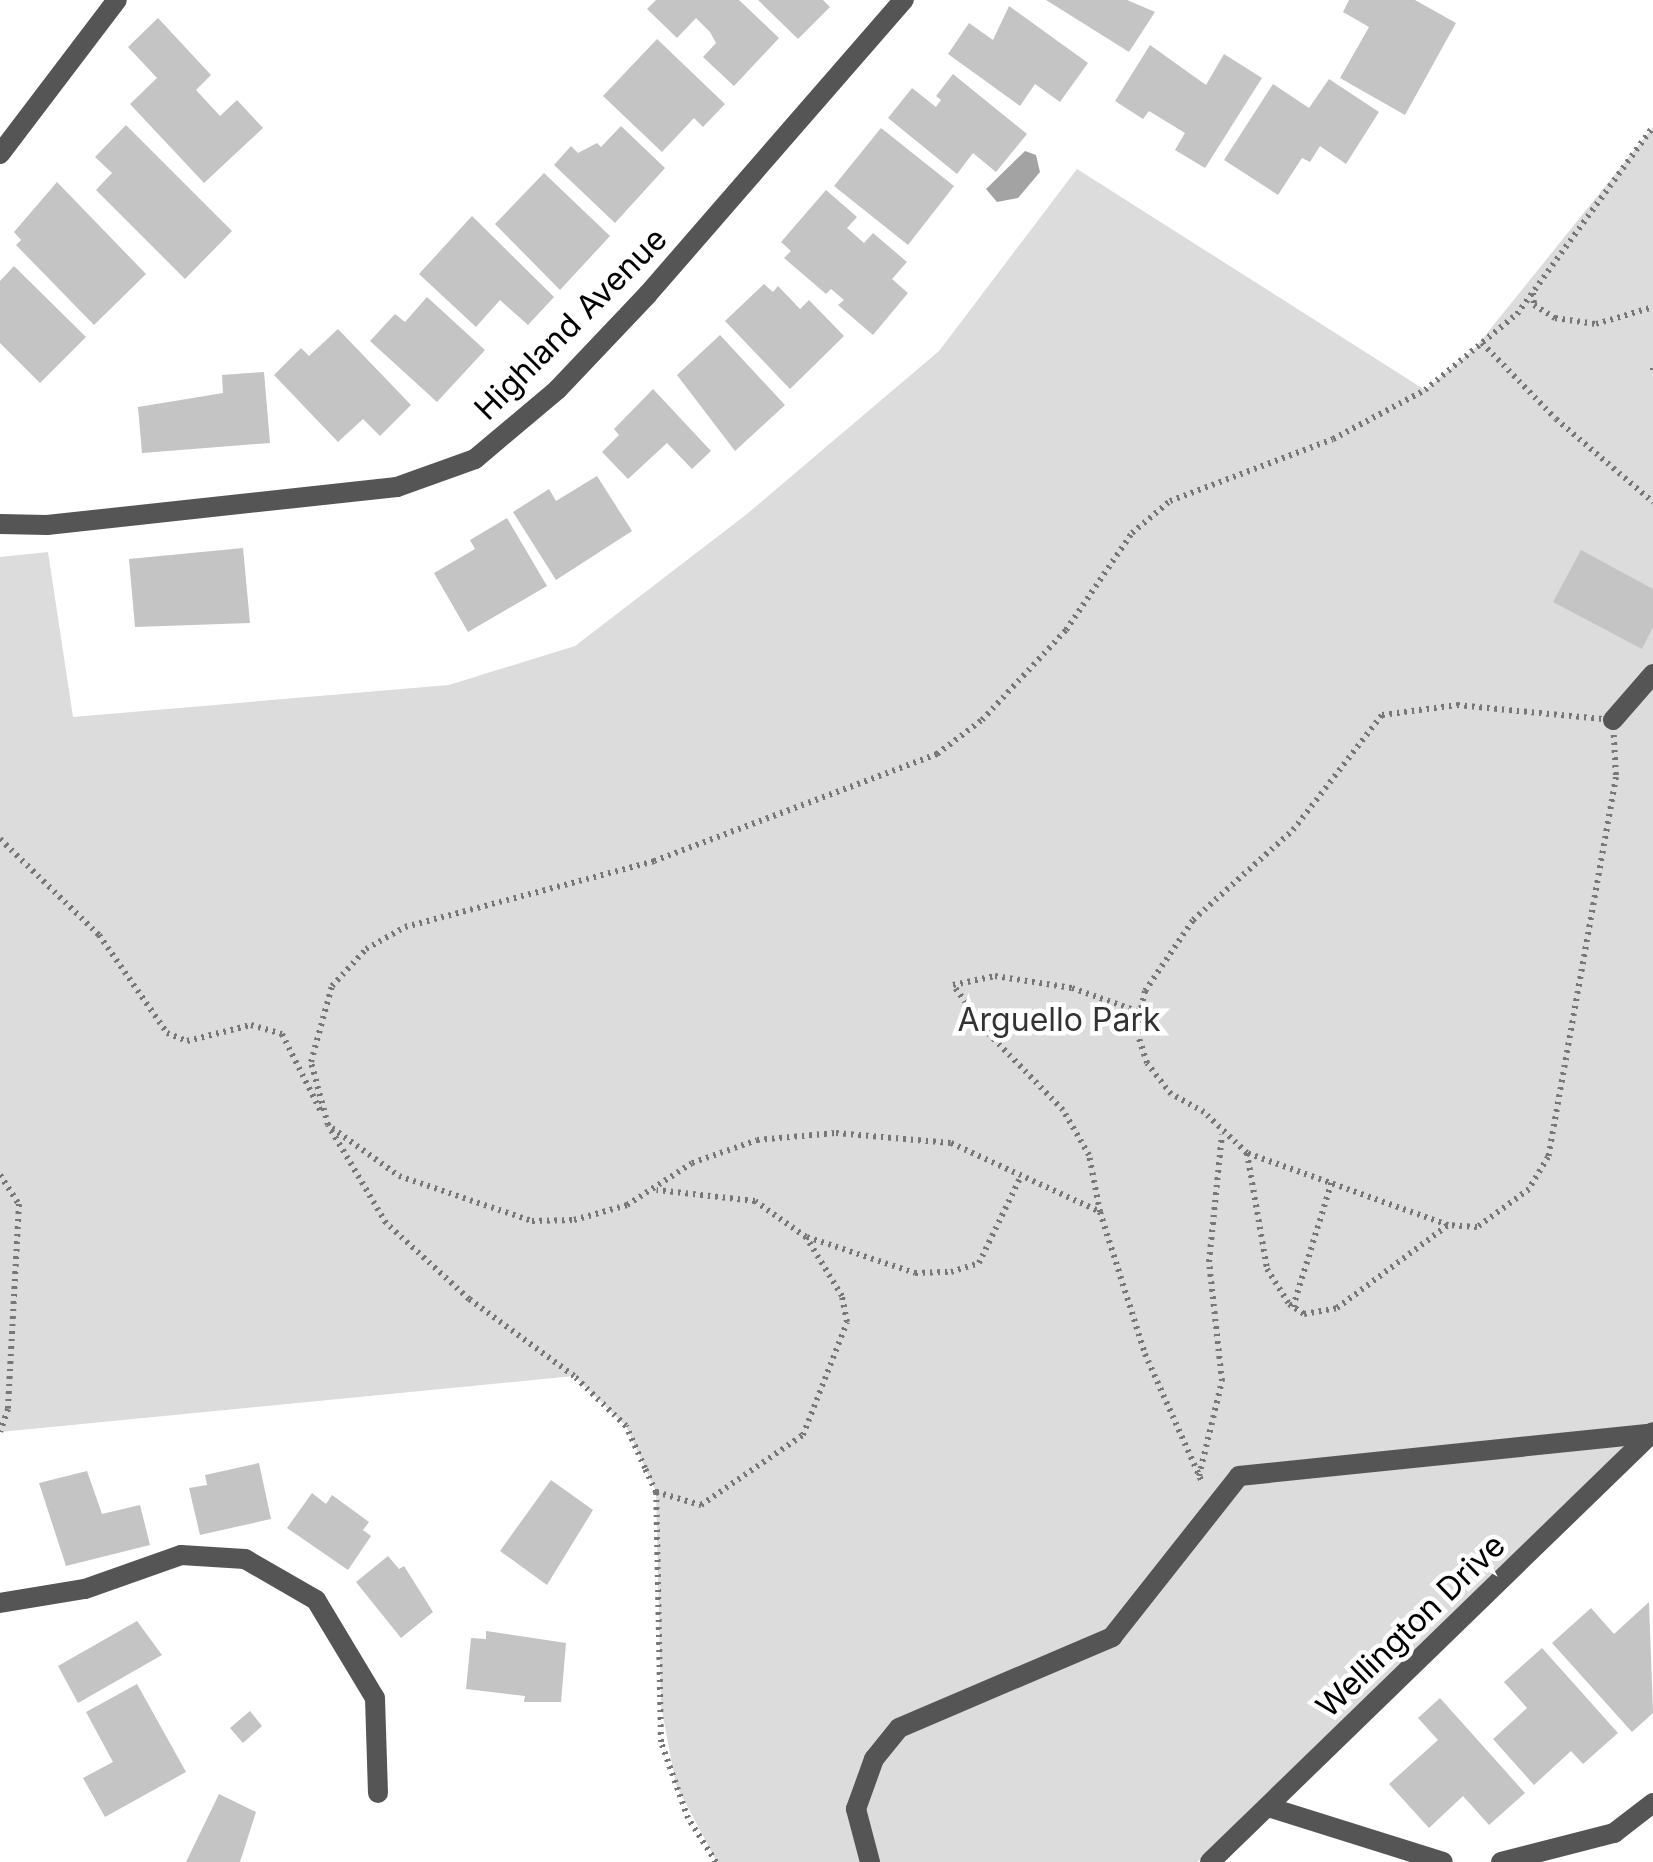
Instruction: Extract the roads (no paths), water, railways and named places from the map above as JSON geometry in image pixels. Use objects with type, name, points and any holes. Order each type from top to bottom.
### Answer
[{"type":"street","points":[[0,154],[117,0]]},
{"type":"street","name":"Highland Avenue","points":[[0,524],[47,525],[397,487],[474,459],[558,390],[648,294],[904,0]]},
{"type":"street","points":[[1613,720],[1653,674]]},
{"type":"street","points":[[870,1862],[856,1808],[874,1759],[899,1728],[1112,1638],[1239,1476],[1652,1432]]},
{"type":"street","name":"Wellington Drive","points":[[1210,1862],[1652,1432]]},
{"type":"street","points":[[0,1603],[85,1589],[181,1555],[245,1559],[316,1600],[375,1698],[378,1793]]},
{"type":"street","points":[[1500,1862],[1614,1833],[1653,1803]]},
{"type":"street","points":[[1268,1807],[1443,1862]]},
{"type":"park label","name":"Arguello Park","points":[[1059,1020]]}]
